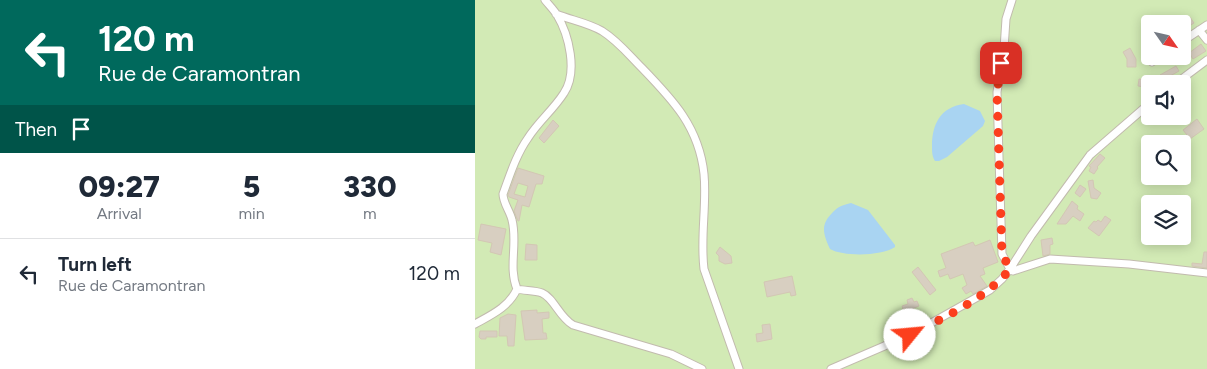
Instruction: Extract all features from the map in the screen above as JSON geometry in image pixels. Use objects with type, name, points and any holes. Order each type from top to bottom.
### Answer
[{"type":"street","points":[[475,324],[506,305],[517,290],[513,270],[512,220],[503,199],[503,194],[521,148],[568,87],[571,69],[568,45],[556,14],[545,0]]},
{"type":"street","points":[[1012,0],[1006,19],[1004,49],[997,92],[1002,254],[1010,269],[1013,271],[1050,260],[1129,264],[1207,274]]},
{"type":"street","points":[[556,14],[601,30],[613,39],[669,97],[693,131],[701,152],[704,176],[702,255],[704,269],[739,369]]},
{"type":"street","points":[[1191,36],[1207,25]]},
{"type":"street","points":[[1199,30],[1207,40]]},
{"type":"street","points":[[1187,75],[1207,60]]},
{"type":"street","points":[[831,369],[910,335],[990,290],[1002,280],[1090,154],[1141,111]]},
{"type":"street","points":[[517,290],[543,293],[548,296],[563,318],[573,325],[671,354],[702,369]]},
{"type":"green space","points":[[475,0],[1207,0],[1207,369],[475,369]]},
{"type":"water","points":[[964,104],[980,111],[985,121],[983,126],[947,157],[935,161],[932,154],[932,138],[939,118],[949,109]]},
{"type":"water","points":[[851,203],[868,210],[895,247],[872,254],[844,253],[830,249],[824,234],[824,225],[837,208]]},
{"type":"building","points":[[1201,44],[1206,51],[1193,59],[1191,52]]},
{"type":"building","points":[[1130,48],[1136,59],[1136,67],[1127,67],[1127,59],[1123,52]]},
{"type":"building","points":[[1176,66],[1179,71],[1172,75],[1160,75]]},
{"type":"building","points":[[1139,79],[1141,79],[1141,86],[1138,86]]},
{"type":"building","points":[[1197,119],[1204,129],[1191,138],[1191,135],[1187,135],[1183,130]]},
{"type":"building","points":[[553,120],[559,126],[544,143],[539,138]]},
{"type":"building","points":[[1100,154],[1105,158],[1094,174],[1089,171],[1091,167],[1089,166]]},
{"type":"building","points":[[518,168],[544,176],[542,184],[536,184],[529,207],[522,205],[519,221],[514,211],[518,200],[508,195]],"holes":[[[518,183],[528,186],[525,197],[514,194]]]},
{"type":"building","points":[[1093,180],[1094,188],[1101,193],[1097,199],[1091,198],[1088,181]]},
{"type":"building","points":[[1080,185],[1086,189],[1080,197],[1075,193]]},
{"type":"building","points":[[1072,201],[1078,206],[1077,209],[1084,214],[1080,221],[1073,216],[1066,224],[1057,224]]},
{"type":"building","points":[[1105,216],[1111,220],[1099,236],[1088,228],[1094,221],[1098,220],[1101,222]]},
{"type":"building","points":[[481,224],[506,229],[501,255],[490,252],[492,243],[478,240]]},
{"type":"building","points":[[1052,238],[1053,244],[1050,245],[1050,254],[1043,256],[1041,240]]},
{"type":"building","points":[[990,240],[998,262],[983,268],[985,274],[980,276],[987,286],[973,294],[971,291],[966,294],[962,288],[967,285],[963,274],[950,279],[948,274],[940,277],[938,271],[946,268],[941,254],[973,242],[975,246]]},
{"type":"building","points":[[526,244],[537,245],[537,260],[525,260]]},
{"type":"building","points":[[720,247],[731,256],[732,263],[725,264],[719,261],[719,256],[716,253]]},
{"type":"building","points":[[1204,252],[1207,252],[1207,268],[1192,266],[1192,263],[1202,264]]},
{"type":"building","points":[[918,267],[936,290],[930,295],[912,272]]},
{"type":"building","points":[[792,276],[796,295],[791,296],[790,292],[767,297],[764,282]]},
{"type":"building","points":[[912,298],[914,302],[917,301],[919,306],[912,309],[913,312],[907,314],[902,306],[908,304],[907,300]]},
{"type":"building","points":[[537,310],[537,313],[549,312],[549,318],[542,319],[543,333],[546,333],[547,339],[525,340],[521,311]]},
{"type":"building","points":[[508,314],[516,315],[514,346],[508,346],[507,336],[499,336],[500,318]]},
{"type":"building","points":[[770,324],[772,339],[757,342],[756,334],[763,333],[762,325]]},
{"type":"building","points":[[480,331],[497,331],[497,337],[481,339],[479,337]]},
{"type":"route","points":[[910,335],[990,290],[1002,280],[1010,269],[1002,254],[997,92],[1001,63]]}]
